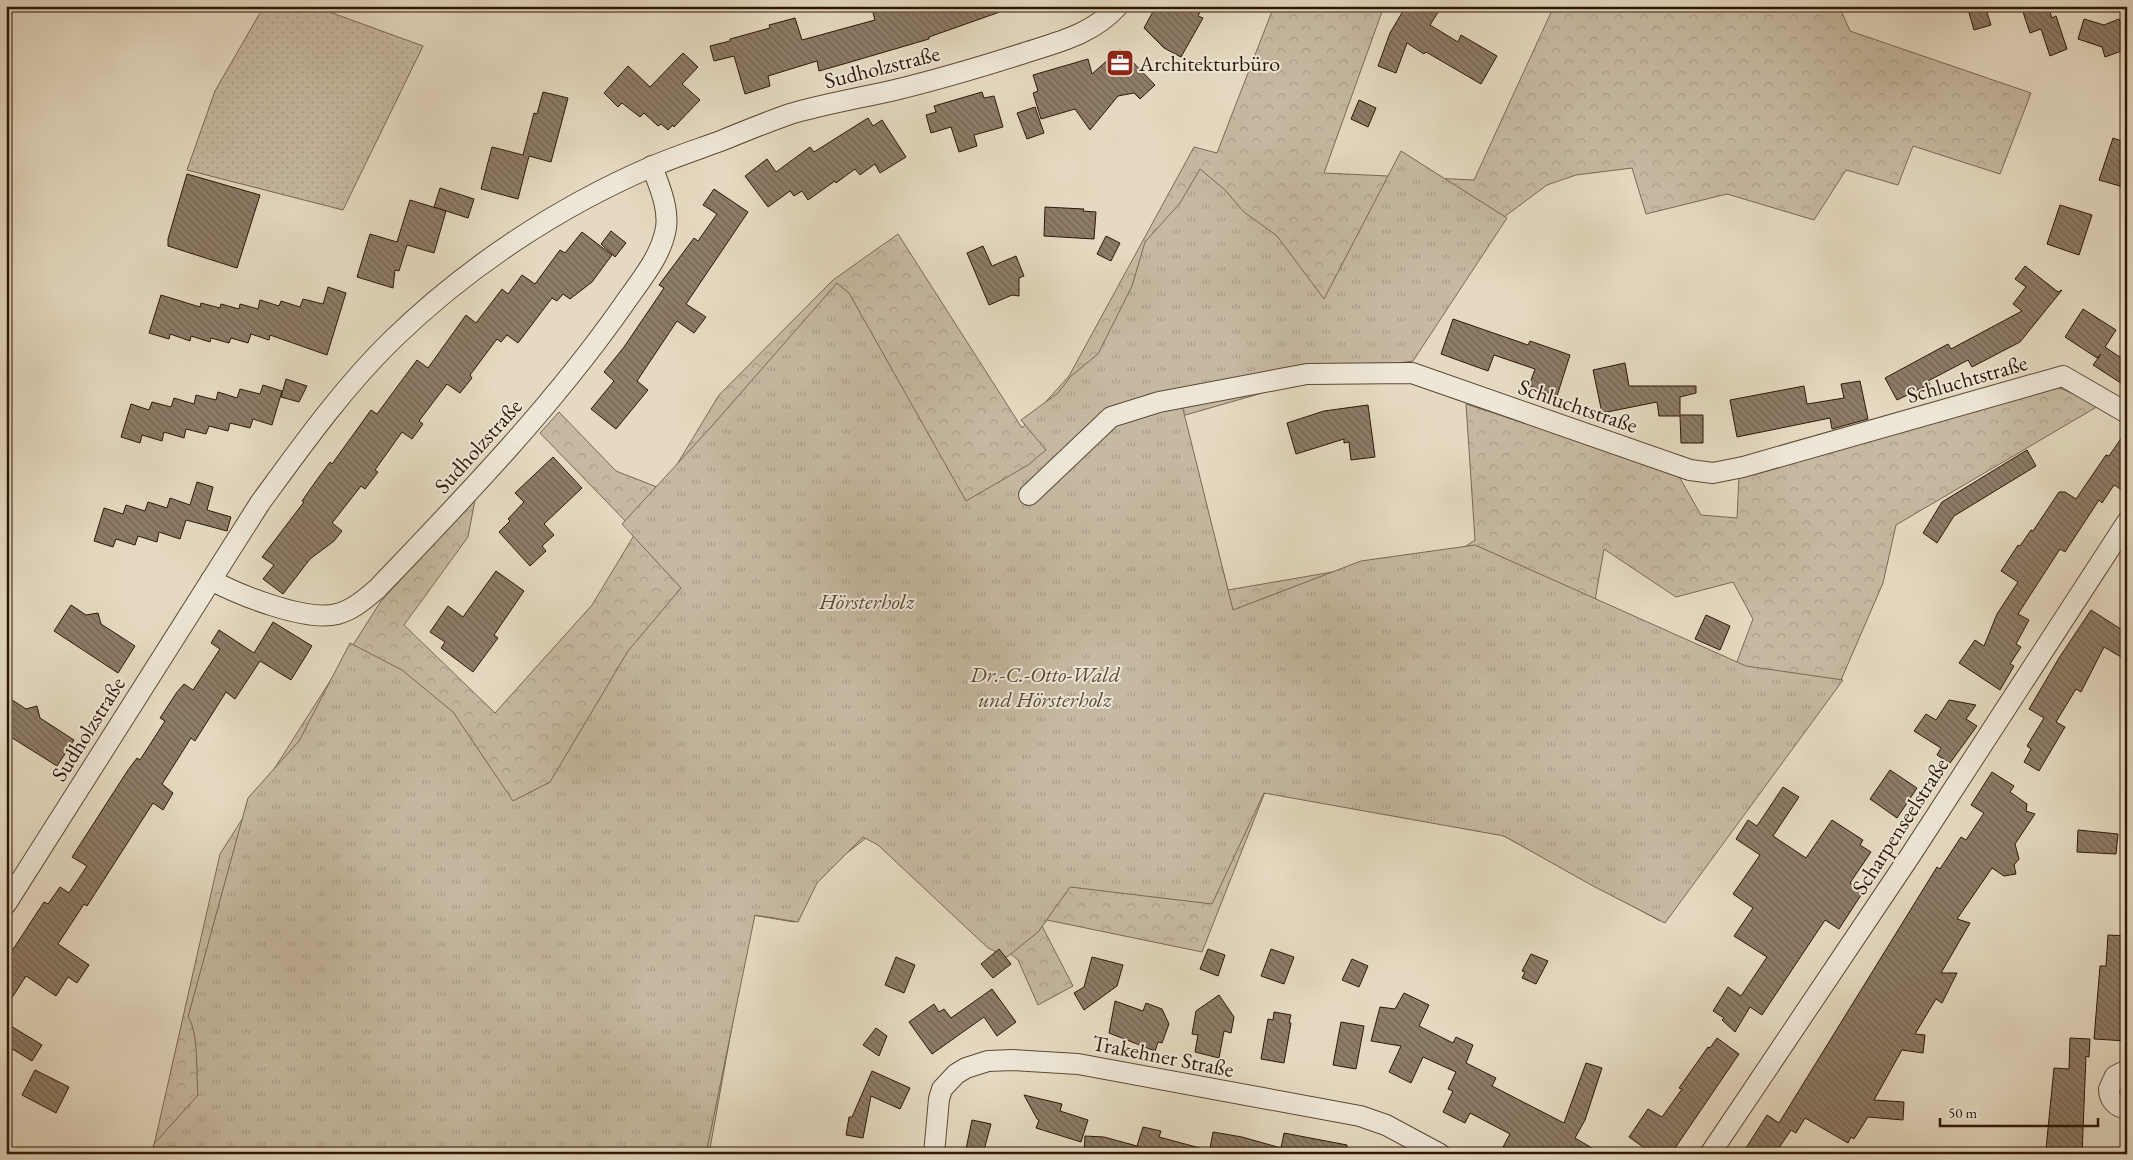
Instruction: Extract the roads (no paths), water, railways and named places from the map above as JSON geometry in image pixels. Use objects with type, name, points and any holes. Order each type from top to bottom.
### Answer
[{"type":"street","name":"Sudholzstraße","points":[[6,904],[260,503],[346,391],[391,341],[454,285],[490,258],[566,211],[652,166],[791,114],[903,88],[1069,39],[1096,26],[1118,6]]},
{"type":"street","name":"Sudholzstraße","points":[[211,580],[254,600],[308,614],[336,614],[356,606],[377,589],[478,483],[536,418],[612,321],[642,278],[657,254],[666,229],[666,210],[663,196],[652,166]]},
{"type":"street","name":"Schluchtstraße","points":[[1029,495],[1111,417],[1160,402],[1307,374],[1412,373],[1690,470],[1713,473],[1753,464],[2063,376],[2127,413]]},
{"type":"street","name":"Scharpenseelstraße","points":[[1710,1154],[1910,856],[2127,522]]},
{"type":"street","name":"Trakehner Straße","points":[[934,1154],[939,1098],[948,1082],[956,1074],[976,1064],[1013,1060],[1078,1064],[1360,1116],[1386,1125],[1440,1154]]},
{"type":"street","points":[[2127,1070],[2115,1076],[2109,1089],[2113,1102],[2120,1108],[2127,1110]]},
{"type":"place","name":"Architekturbüro","points":[[1120,63]]},
{"type":"park label","name":"Hörsterholz","points":[[867,601]]},
{"type":"park label","name":"Dr.-C.-Otto-Wald und Hörsterholz","points":[[1045,686]]}]
